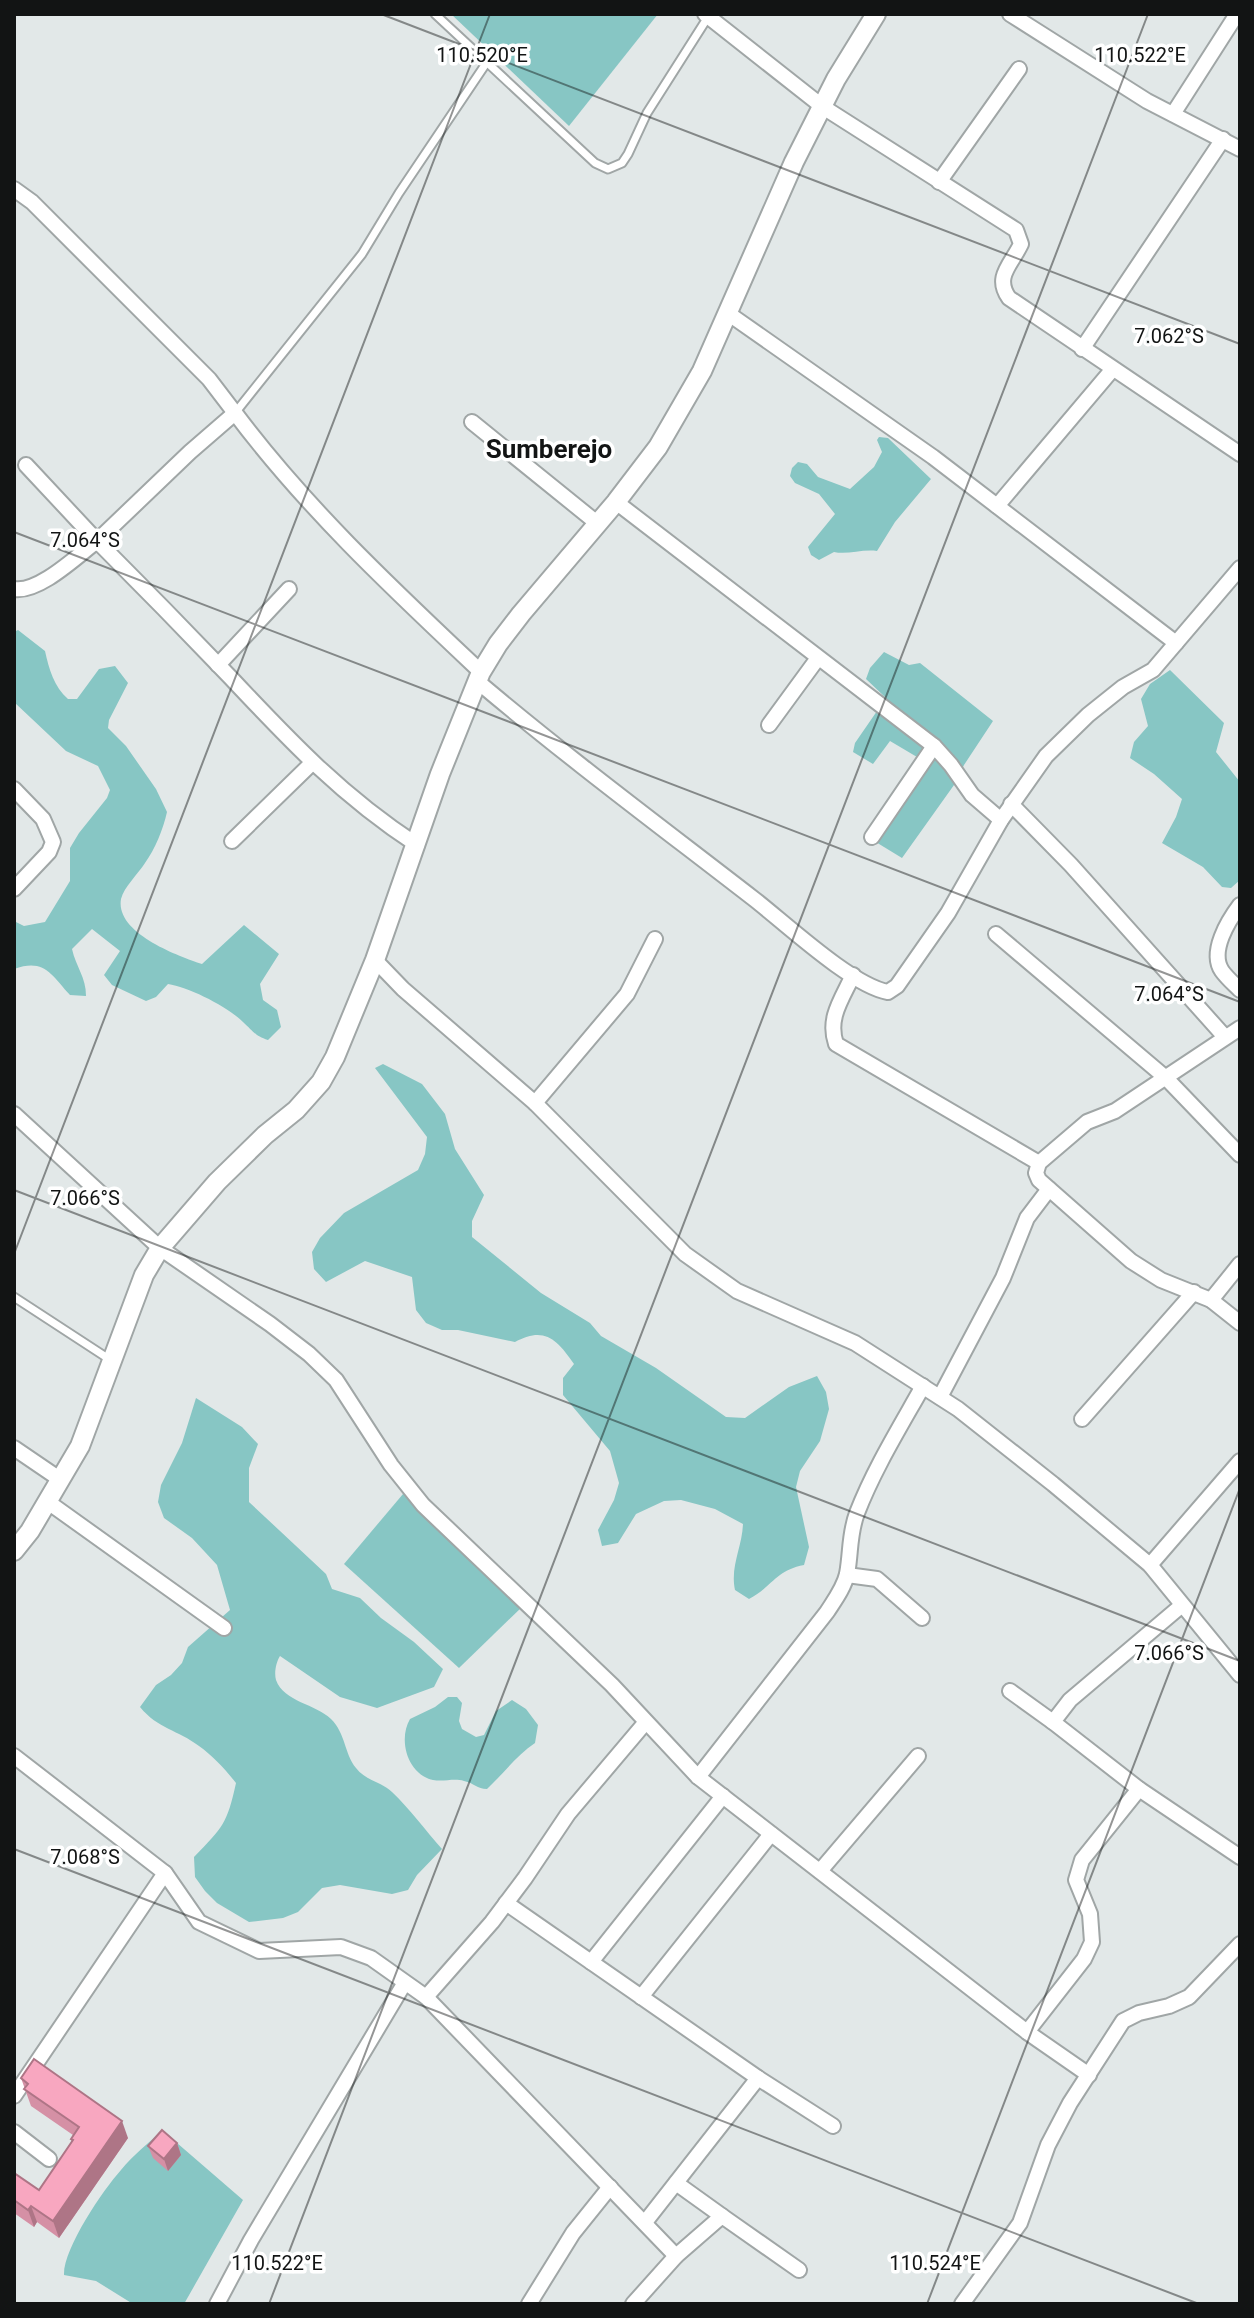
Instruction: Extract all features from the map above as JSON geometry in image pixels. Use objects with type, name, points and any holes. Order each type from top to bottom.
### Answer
[{"type":"street","points":[[14,1551],[48,1502],[80,1446],[144,1275],[160,1248],[217,1182],[265,1135],[296,1110],[321,1082],[335,1057],[375,960],[440,774],[479,676],[498,644],[658,447],[702,371],[794,162],[876,14]]},
{"type":"street","points":[[1173,114],[1237,14]]},
{"type":"street","points":[[706,15],[823,107],[1016,230],[1021,244],[1001,280],[1002,289],[1009,298],[1240,454]]},
{"type":"street","points":[[1016,16],[1147,101],[1240,149]]},
{"type":"street","points":[[939,182],[1019,69]]},
{"type":"street","points":[[1082,349],[1223,139]]},
{"type":"street","points":[[14,189],[32,202],[209,379],[271,461],[350,547],[479,676],[606,786],[792,932],[877,991],[888,992],[897,986],[948,913],[1011,804],[1046,756],[1088,715],[1123,687],[1153,670],[1240,568]]},
{"type":"street","points":[[729,314],[933,457],[1176,643]]},
{"type":"street","points":[[997,506],[1112,370]]},
{"type":"street","points":[[14,589],[43,583],[97,541],[235,413]]},
{"type":"street","points":[[472,422],[597,523]]},
{"type":"street","points":[[26,465],[312,763],[374,818],[417,845]]},
{"type":"street","points":[[616,502],[934,746],[972,795],[1001,820]]},
{"type":"street","points":[[218,665],[289,589]]},
{"type":"street","points":[[769,725],[818,658]]},
{"type":"street","points":[[872,837],[934,746]]},
{"type":"street","points":[[232,841],[312,763]]},
{"type":"street","points":[[14,789],[43,819],[53,842],[49,852],[14,889]]},
{"type":"street","points":[[1011,804],[1071,865],[1225,1037]]},
{"type":"street","points":[[1240,905],[1216,955],[1220,969],[1240,990]]},
{"type":"street","points":[[996,934],[1166,1078],[1240,1155]]},
{"type":"street","points":[[535,1103],[627,994],[655,939]]},
{"type":"street","points":[[375,960],[403,989],[535,1103],[685,1254],[737,1291],[855,1343],[940,1397],[1053,1484],[1150,1565],[1240,1675]]},
{"type":"street","points":[[853,975],[835,1012],[831,1028],[836,1044],[1039,1163]]},
{"type":"street","points":[[1240,1028],[1115,1111],[1087,1122],[1039,1163],[1036,1173],[1039,1180],[1131,1261],[1161,1280],[1211,1300],[1240,1323]]},
{"type":"street","points":[[14,1114],[160,1248],[270,1324],[336,1380],[391,1465],[423,1505],[612,1685],[698,1777],[1027,2032],[1089,2075]]},
{"type":"street","points":[[940,1397],[1003,1278],[1027,1218],[1049,1189]]},
{"type":"street","points":[[1211,1300],[1240,1264]]},
{"type":"street","points":[[1082,1419],[1194,1292]]},
{"type":"street","points":[[698,1777],[827,1612],[847,1575],[850,1537],[858,1512],[883,1456],[923,1386]]},
{"type":"street","points":[[14,1448],[61,1480]]},
{"type":"street","points":[[1150,1565],[1240,1461]]},
{"type":"street","points":[[48,1502],[224,1628]]},
{"type":"street","points":[[847,1575],[877,1579],[922,1618]]},
{"type":"street","points":[[1053,1722],[1070,1700],[1181,1606]]},
{"type":"street","points":[[1010,1691],[1139,1789],[1240,1857]]},
{"type":"street","points":[[426,1997],[506,1903],[568,1814],[645,1723]]},
{"type":"street","points":[[14,1756],[165,1873],[199,1922],[259,1951],[341,1947],[371,1958],[426,1997],[646,2221],[676,2256]]},
{"type":"street","points":[[820,1871],[918,1756]]},
{"type":"street","points":[[1027,2032],[1084,1959],[1092,1942],[1090,1914],[1076,1880],[1082,1860],[1139,1789]]},
{"type":"street","points":[[591,1962],[723,1796]]},
{"type":"street","points":[[641,1997],[771,1834]]},
{"type":"street","points":[[14,2096],[165,1873]]},
{"type":"street","points":[[506,1903],[758,2078],[833,2126]]},
{"type":"street","points":[[962,2304],[1020,2223],[1048,2145],[1123,2021],[1189,1997],[1240,1944]]},
{"type":"street","points":[[217,2304],[251,2240],[404,1984]]},
{"type":"street","points":[[646,2221],[758,2078]]},
{"type":"street","points":[[14,2132],[49,2159]]},
{"type":"street","points":[[676,2183],[799,2270]]},
{"type":"street","points":[[529,2304],[573,2233],[610,2187]]},
{"type":"street","points":[[633,2304],[676,2256],[722,2216]]},
{"type":"lane","points":[[435,14],[595,163],[608,169],[615,167],[628,154],[647,113],[706,15]]},
{"type":"lane","points":[[235,413],[362,254],[487,62]]},
{"type":"lane","points":[[14,1297],[111,1361]]},
{"type":"shaded area","points":[[451,14],[658,14],[569,126]]},
{"type":"shaded area","points":[[879,437],[888,438],[931,479],[895,522],[877,551],[834,552],[819,560],[811,555],[808,547],[835,514],[819,494],[795,483],[790,476],[792,468],[798,462],[807,464],[818,477],[850,489],[874,467],[882,452],[877,440]]},
{"type":"shaded area","points":[[18,630],[45,651],[50,671],[68,699],[77,699],[99,669],[115,666],[128,683],[108,728],[126,746],[156,789],[167,812],[152,852],[123,894],[122,911],[128,922],[150,941],[202,964],[244,925],[279,954],[260,984],[263,1000],[277,1010],[281,1027],[268,1040],[257,1035],[228,1010],[186,989],[168,984],[156,997],[146,1001],[112,985],[104,975],[120,951],[92,929],[72,949],[86,996],[70,995],[40,967],[33,965],[14,969],[14,921],[24,926],[45,922],[70,881],[70,848],[110,790],[98,766],[66,751],[14,702],[14,632]]},
{"type":"shaded area","points":[[884,652],[909,665],[920,663],[993,721],[954,785],[902,858],[866,836],[917,757],[890,741],[873,764],[853,752],[855,743],[886,698],[866,679],[870,668]]},
{"type":"shaded area","points":[[1170,670],[1224,723],[1216,752],[1240,782],[1240,880],[1231,888],[1222,887],[1203,867],[1162,843],[1182,799],[1130,758],[1134,742],[1148,726],[1141,699],[1150,684]]},
{"type":"shaded area","points":[[383,1064],[422,1084],[445,1114],[455,1149],[484,1195],[472,1221],[472,1237],[541,1293],[726,1417],[745,1418],[789,1387],[817,1376],[826,1392],[829,1409],[820,1441],[800,1471],[796,1487],[809,1547],[804,1565],[780,1575],[749,1599],[735,1590],[734,1581],[743,1524],[715,1509],[681,1500],[664,1501],[636,1514],[618,1543],[602,1546],[598,1530],[619,1483],[610,1451],[563,1395],[563,1378],[574,1364],[556,1342],[542,1335],[515,1342],[458,1330],[442,1330],[426,1323],[416,1310],[412,1277],[365,1261],[326,1282],[314,1269],[312,1252],[320,1238],[344,1213],[418,1170],[425,1154],[427,1137],[375,1068]]},
{"type":"shaded area","points":[[196,1398],[242,1427],[258,1444],[249,1468],[249,1502],[326,1574],[332,1589],[360,1598],[443,1669],[434,1687],[377,1708],[340,1697],[280,1656],[277,1661],[275,1674],[280,1687],[293,1698],[331,1719],[340,1731],[356,1768],[392,1792],[442,1849],[417,1875],[408,1890],[392,1894],[340,1885],[322,1888],[298,1912],[283,1918],[249,1922],[217,1903],[195,1877],[194,1857],[222,1824],[230,1808],[236,1783],[204,1750],[161,1725],[140,1707],[156,1685],[182,1663],[188,1647],[230,1610],[217,1565],[192,1538],[164,1518],[158,1502],[161,1485],[182,1443]]},
{"type":"shaded area","points":[[403,1494],[408,1495],[523,1606],[459,1668],[344,1564]]},
{"type":"shaded area","points":[[448,1697],[457,1697],[462,1703],[459,1721],[462,1729],[476,1737],[484,1735],[496,1711],[512,1700],[526,1709],[538,1725],[535,1743],[487,1789],[460,1780],[433,1780],[417,1771],[407,1755],[405,1736],[410,1719]]},
{"type":"shaded area","points":[[162,2130],[243,2200],[184,2304],[133,2304],[96,2281],[64,2275],[65,2264],[85,2220],[104,2191]]},
{"type":"building","points":[[34,2059],[122,2121],[53,2221],[31,2206],[28,2210],[14,2200],[14,2173],[39,2190],[79,2127],[24,2089],[28,2084],[21,2078]]},
{"type":"building","points":[[162,2130],[177,2143],[164,2159],[148,2146]]},
{"type":"district","name":"Sumberejo","points":[[549,449]]}]
